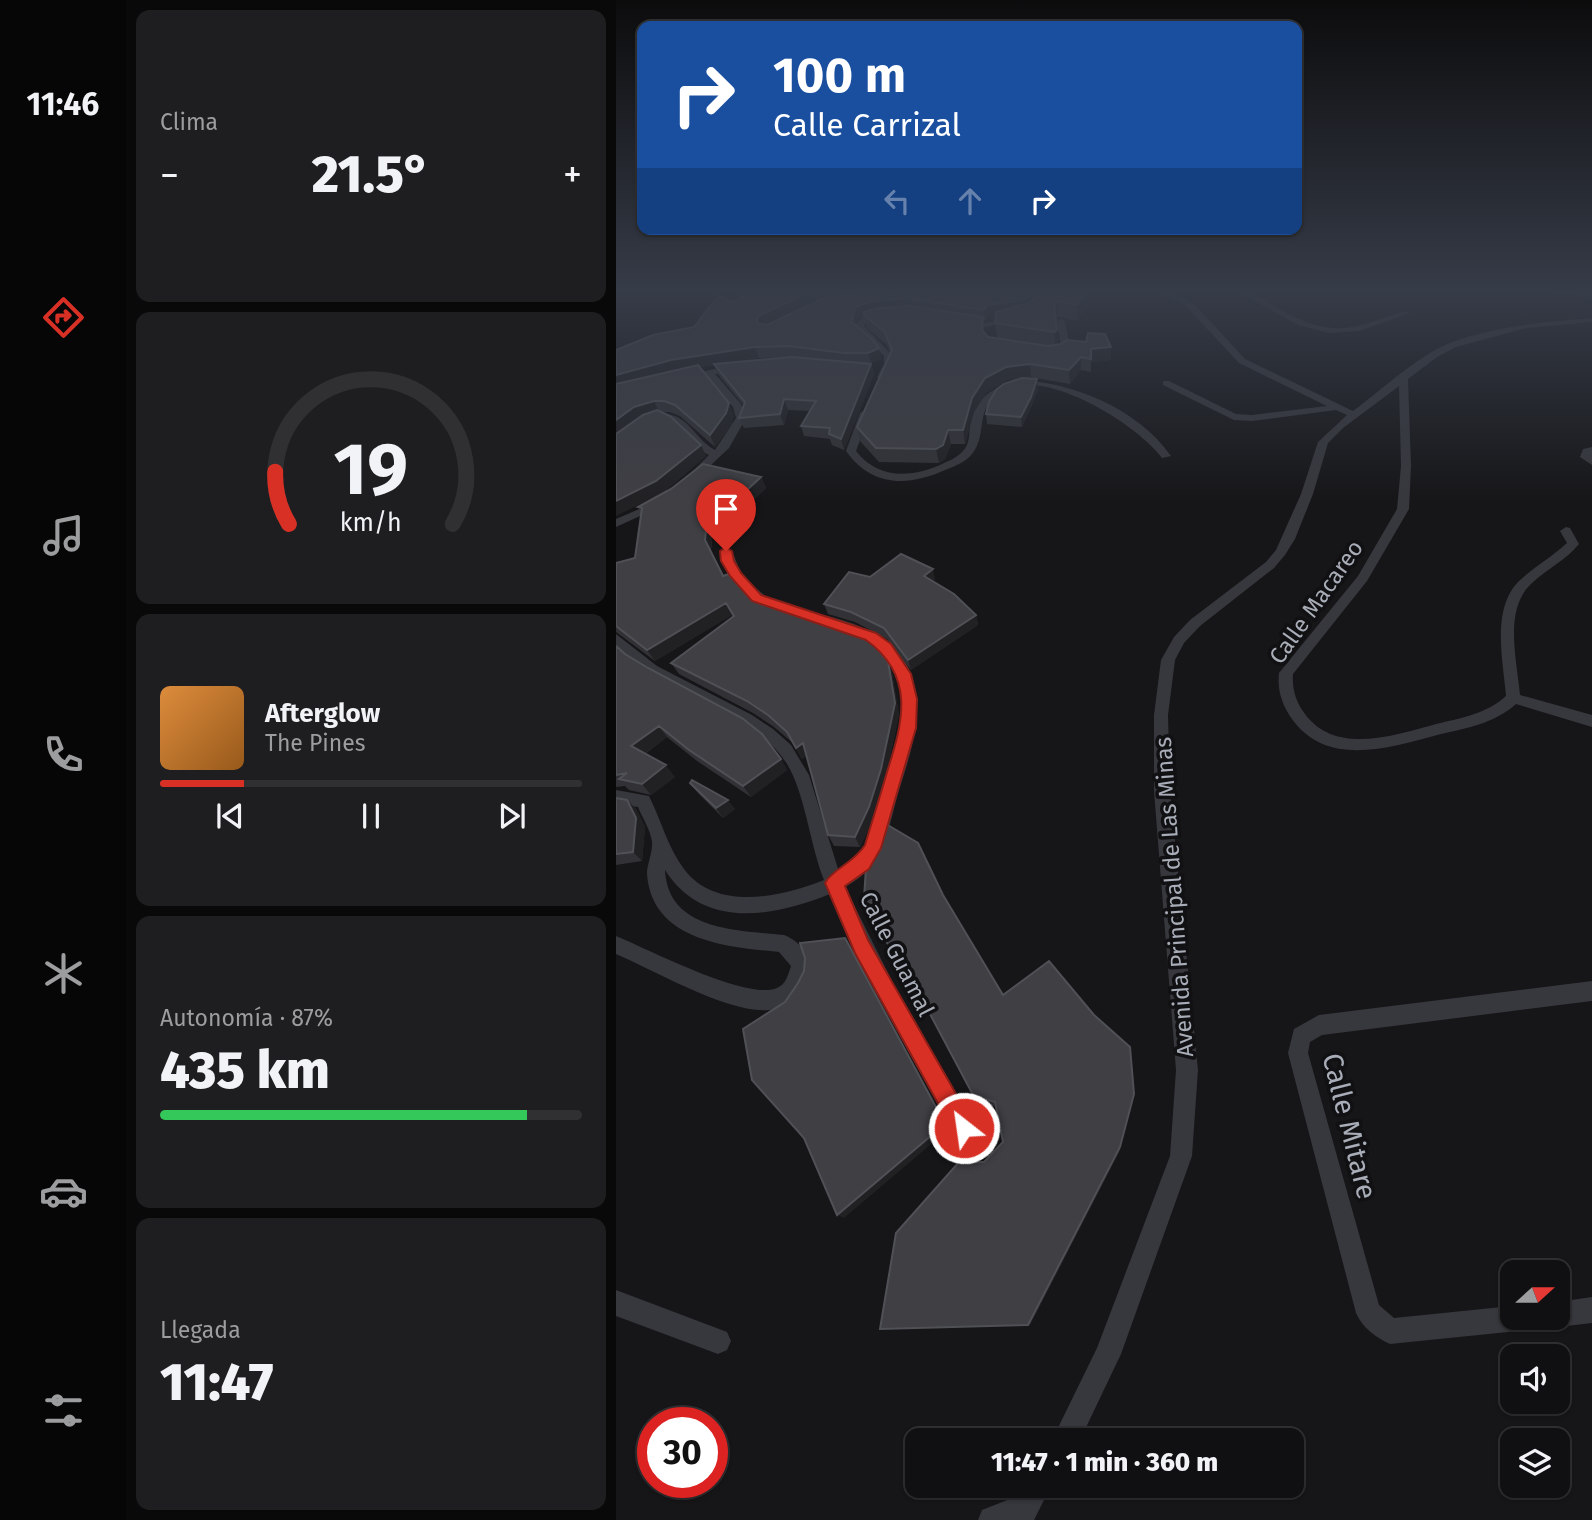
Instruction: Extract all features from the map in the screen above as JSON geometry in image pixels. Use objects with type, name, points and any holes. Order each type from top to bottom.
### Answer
[{"type":"street","points":[[888,360],[851,445],[851,451],[873,471],[886,477],[897,479],[929,473],[966,455],[973,445],[977,415],[984,405],[1000,388],[1022,382],[1084,397],[1119,413],[1156,439],[1166,456]]},
{"type":"street","points":[[1240,360],[1354,415]]},
{"type":"street","name":"Avenida Principal de Las Minas","points":[[1072,1428],[1108,1354],[1181,1156],[1187,1070],[1162,791],[1161,715],[1168,660],[1179,640],[1195,623],[1270,565],[1281,552],[1289,540],[1303,504],[1323,442],[1354,415],[1428,360]]},
{"type":"street","points":[[876,369],[888,364]]},
{"type":"street","points":[[671,378],[749,365]]},
{"type":"street","points":[[616,523],[657,505],[725,446],[742,414],[708,372]]},
{"type":"street","name":"Calle Macareo","points":[[1403,379],[1406,466],[1403,509],[1363,578],[1286,673],[1286,692],[1297,716],[1309,728],[1323,738],[1355,746],[1385,744],[1473,720],[1491,714],[1513,698]]},
{"type":"street","points":[[1166,383],[1234,417],[1252,418],[1337,408]]},
{"type":"street","points":[[616,444],[633,429],[651,419],[673,416],[681,421],[704,450],[717,454]]},
{"type":"street","points":[[1592,450],[1587,451],[1585,457],[1592,463]]},
{"type":"street","points":[[1566,531],[1573,544],[1528,580],[1516,592],[1508,608],[1513,698],[1592,721]]},
{"type":"street","points":[[726,551],[727,561],[750,592],[778,606]]},
{"type":"street","points":[[660,846],[672,868],[700,896],[735,905],[774,903],[809,894],[834,883],[863,864],[873,848],[904,750],[909,728],[909,699],[900,665],[880,642],[849,627],[812,615]]},
{"type":"street","name":"Calle Guamal","points":[[616,639],[635,658],[749,722],[772,736],[783,747],[800,774],[815,817],[824,860],[861,947],[964,1128]]},
{"type":"street","points":[[616,797],[643,801],[657,827],[660,846],[656,875],[662,897],[681,923],[706,932],[785,944],[801,963],[795,988],[784,997],[762,1001],[737,996],[616,945]]},
{"type":"street","name":"Calle Mitare","points":[[1500,1320],[1390,1331],[1369,1313],[1298,1053],[1301,1036],[1319,1025],[1592,992]]},
{"type":"street","points":[[616,1303],[719,1341]]},
{"type":"street","points":[[1570,1313],[1592,1310]]},
{"type":"street","points":[[992,1520],[1026,1505]]},
{"type":"building","points":[[616,360],[671,360],[671,360],[616,375]]},
{"type":"building","points":[[759,360],[825,360],[871,364],[841,439],[829,434],[830,428],[801,426],[816,401],[784,399],[780,414],[739,418],[745,402],[714,364]]},
{"type":"building","points":[[887,360],[1078,360],[1069,370],[1030,364],[1006,367],[985,378],[972,398],[963,430],[948,430],[943,445],[936,449],[876,448],[857,427]]},
{"type":"building","points":[[698,365],[729,403],[726,413],[710,435],[675,405],[664,401],[634,407],[616,420],[616,384]]},
{"type":"building","points":[[1022,378],[1037,379],[1021,417],[986,414],[997,389]]},
{"type":"building","points":[[657,410],[670,416],[701,445],[656,481],[616,501],[616,434],[643,415]]},
{"type":"building","points":[[703,464],[761,477],[734,502],[710,495],[705,540],[723,576],[729,574],[761,597],[835,621],[866,636],[888,661],[895,703],[881,769],[869,807],[855,837],[828,835],[803,743],[796,748],[787,732],[768,715],[747,701],[671,663],[734,616],[726,603],[647,650],[616,626],[616,563],[635,558],[642,508],[638,507],[671,489]]},
{"type":"building","points":[[901,554],[933,569],[924,576],[954,594],[976,615],[908,660],[884,628],[851,612],[824,604],[849,572],[870,577]]},
{"type":"building","points":[[616,646],[648,668],[742,718],[762,734],[781,759],[743,786],[659,726],[631,746],[666,765],[642,784],[619,779],[627,773],[616,775]]},
{"type":"building","points":[[692,780],[728,800],[716,808],[690,783]]},
{"type":"building","points":[[616,798],[627,800],[636,818],[633,852],[616,854]]},
{"type":"building","points":[[886,824],[918,843],[943,895],[1003,995],[1049,961],[1094,1015],[1130,1047],[1134,1094],[1120,1147],[1028,1325],[880,1329],[896,1233],[959,1162],[984,1162],[1003,1142],[995,1102],[973,1095],[913,982],[880,932],[864,899],[866,867]]},
{"type":"building","points":[[845,938],[945,1124],[837,1215],[804,1138],[752,1080],[743,1029],[785,1002],[798,983],[804,971],[805,958],[800,943]]},
{"type":"route","points":[[726,551],[727,561],[736,576],[757,598],[871,636],[886,647],[904,674],[908,686],[909,728],[873,848],[863,864],[834,883],[861,947],[964,1128]]}]
